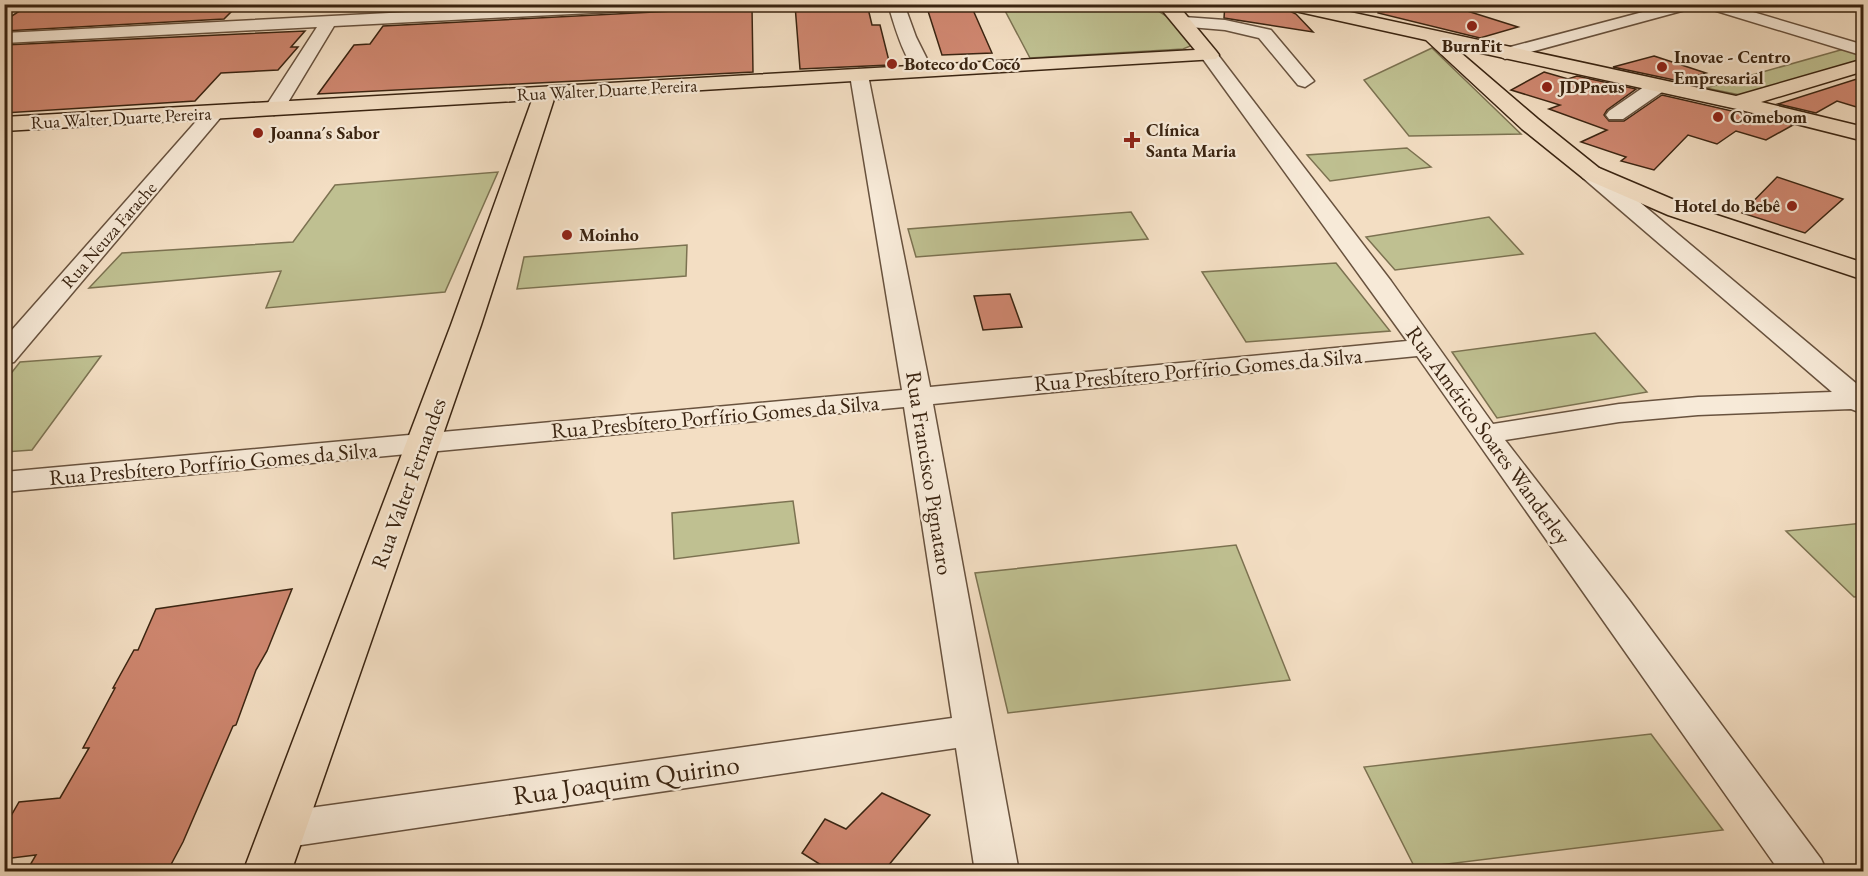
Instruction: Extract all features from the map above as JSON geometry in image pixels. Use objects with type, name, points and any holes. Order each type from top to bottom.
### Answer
[{"type":"main road","points":[[1286,4],[1505,54],[1737,103],[1863,134]]},
{"type":"main road","name":"Rua Américo Soares Wanderley","points":[[1165,6],[1184,22],[1209,55]]},
{"type":"main road","points":[[1432,37],[1591,173],[1677,210],[1863,272]]},
{"type":"main road","points":[[1484,83],[1488,60],[1505,54]]},
{"type":"main road","name":"Rua Walter Duarte Pereira","points":[[4,124],[1209,55]]},
{"type":"main road","points":[[1737,103],[1862,63]]},
{"type":"main road","name":"Rua Valter Fernandes","points":[[267,872],[481,281],[545,94]]},
{"type":"street","points":[[4,38],[329,21],[436,10],[670,4]]},
{"type":"street","points":[[896,4],[907,37],[924,71]]},
{"type":"street","points":[[1505,54],[1694,4]]},
{"type":"street","points":[[1707,4],[1862,63]]},
{"type":"street","points":[[230,27],[245,9],[278,7]]},
{"type":"street","points":[[274,110],[329,21]]},
{"type":"street","points":[[1184,22],[1225,25],[1265,34],[1305,81]]},
{"type":"street","points":[[1549,63],[1593,51]]},
{"type":"street","name":"Rua Américo Soares Wanderley","points":[[1209,55],[1382,286],[1485,434],[1616,609],[1805,872]]},
{"type":"street","name":"Rua Francisco Pignataro","points":[[859,75],[917,396],[997,872]]},
{"type":"street","points":[[1616,115],[1658,86]]},
{"type":"street","name":"Rua Neuza Farache","points":[[4,356],[214,113]]},
{"type":"street","points":[[1591,173],[1861,403]]},
{"type":"street","points":[[1646,220],[1654,211],[1677,210]]},
{"type":"street","name":"Rua Presbítero Porfírio Gomes da Silva","points":[[4,482],[1424,347]]},
{"type":"street","points":[[1485,434],[1618,413],[1698,406],[1861,403]]},
{"type":"street","name":"Rua Joaquim Quirino","points":[[281,830],[972,730]]},
{"type":"green space","points":[[1002,5],[1149,5],[1174,21],[1193,45],[1183,49],[1030,58]]},
{"type":"green space","points":[[1432,48],[1521,134],[1409,136],[1364,80]]},
{"type":"green space","points":[[1844,49],[1863,55],[1863,60],[1745,96],[1706,88]]},
{"type":"green space","points":[[1407,148],[1431,167],[1330,181],[1307,155]]},
{"type":"green space","points":[[498,172],[445,292],[266,308],[281,271],[89,288],[122,253],[293,242],[335,185]]},
{"type":"green space","points":[[1131,212],[1148,239],[916,257],[908,229]]},
{"type":"green space","points":[[1489,217],[1523,254],[1395,270],[1366,237]]},
{"type":"green space","points":[[687,245],[686,276],[517,289],[524,257]]},
{"type":"green space","points":[[1336,263],[1390,331],[1246,342],[1202,272]]},
{"type":"green space","points":[[1595,333],[1647,392],[1497,418],[1452,352]]},
{"type":"green space","points":[[101,356],[32,450],[5,452],[5,381],[20,362]]},
{"type":"green space","points":[[793,501],[799,543],[674,559],[672,513]]},
{"type":"green space","points":[[1863,523],[1863,596],[1854,597],[1786,531]]},
{"type":"green space","points":[[1236,545],[1290,680],[1008,713],[975,573]]},
{"type":"green space","points":[[1651,734],[1723,830],[1415,868],[1364,767]]},
{"type":"building","points":[[239,4],[224,19],[4,31],[4,21],[21,10]]},
{"type":"building","points":[[867,4],[872,25],[880,25],[890,65],[800,69],[795,5]]},
{"type":"building","points":[[1225,4],[1275,4],[1296,14],[1313,32],[1224,18]]},
{"type":"building","points":[[1379,4],[1445,4],[1518,27],[1480,38],[1378,13]]},
{"type":"building","points":[[752,7],[753,72],[318,94],[354,45],[370,44],[383,26]]},
{"type":"building","points":[[973,10],[992,53],[942,55],[928,11]]},
{"type":"building","points":[[305,31],[291,47],[298,47],[278,70],[221,73],[195,101],[4,113],[4,45]]},
{"type":"building","name":"Inovae - Centro Empresarial","points":[[1654,56],[1706,73],[1679,81],[1613,67]]},
{"type":"building","points":[[1544,72],[1568,79],[1577,76],[1636,89],[1607,110],[1604,115],[1609,121],[1624,121],[1662,95],[1793,125],[1766,140],[1736,131],[1717,144],[1688,135],[1654,170],[1621,161],[1626,157],[1581,142],[1607,130],[1549,109],[1560,105],[1511,90]]},
{"type":"building","points":[[1863,77],[1863,109],[1837,101],[1816,113],[1778,104]]},
{"type":"building","name":"Hotel do Bebê","points":[[1777,177],[1843,199],[1805,233],[1742,213]]},
{"type":"building","points":[[1010,294],[1022,327],[983,330],[974,296]]},
{"type":"building","points":[[292,589],[267,651],[256,670],[236,725],[233,726],[183,842],[167,872],[26,872],[36,855],[4,859],[4,828],[19,802],[60,798],[89,748],[83,748],[134,650],[138,650],[156,609]]},
{"type":"building","points":[[882,793],[930,815],[883,872],[832,872],[802,853],[825,819],[846,829]]},
{"type":"place","name":"BurnFit","points":[[1472,26]]},
{"type":"place","name":"Boteco do Cocó","points":[[892,64]]},
{"type":"place","name":"Inovae - Centro Empresarial","points":[[1662,67]]},
{"type":"place","name":"JDPneus","points":[[1547,87]]},
{"type":"place","name":"Comebom","points":[[1718,117]]},
{"type":"place","name":"Joanna´s Sabor","points":[[258,133]]},
{"type":"place","name":"Clínica Santa Maria","points":[[1132,140]]},
{"type":"place","name":"Hotel do Bebê","points":[[1792,206]]},
{"type":"place","name":"Moinho","points":[[567,235]]}]
